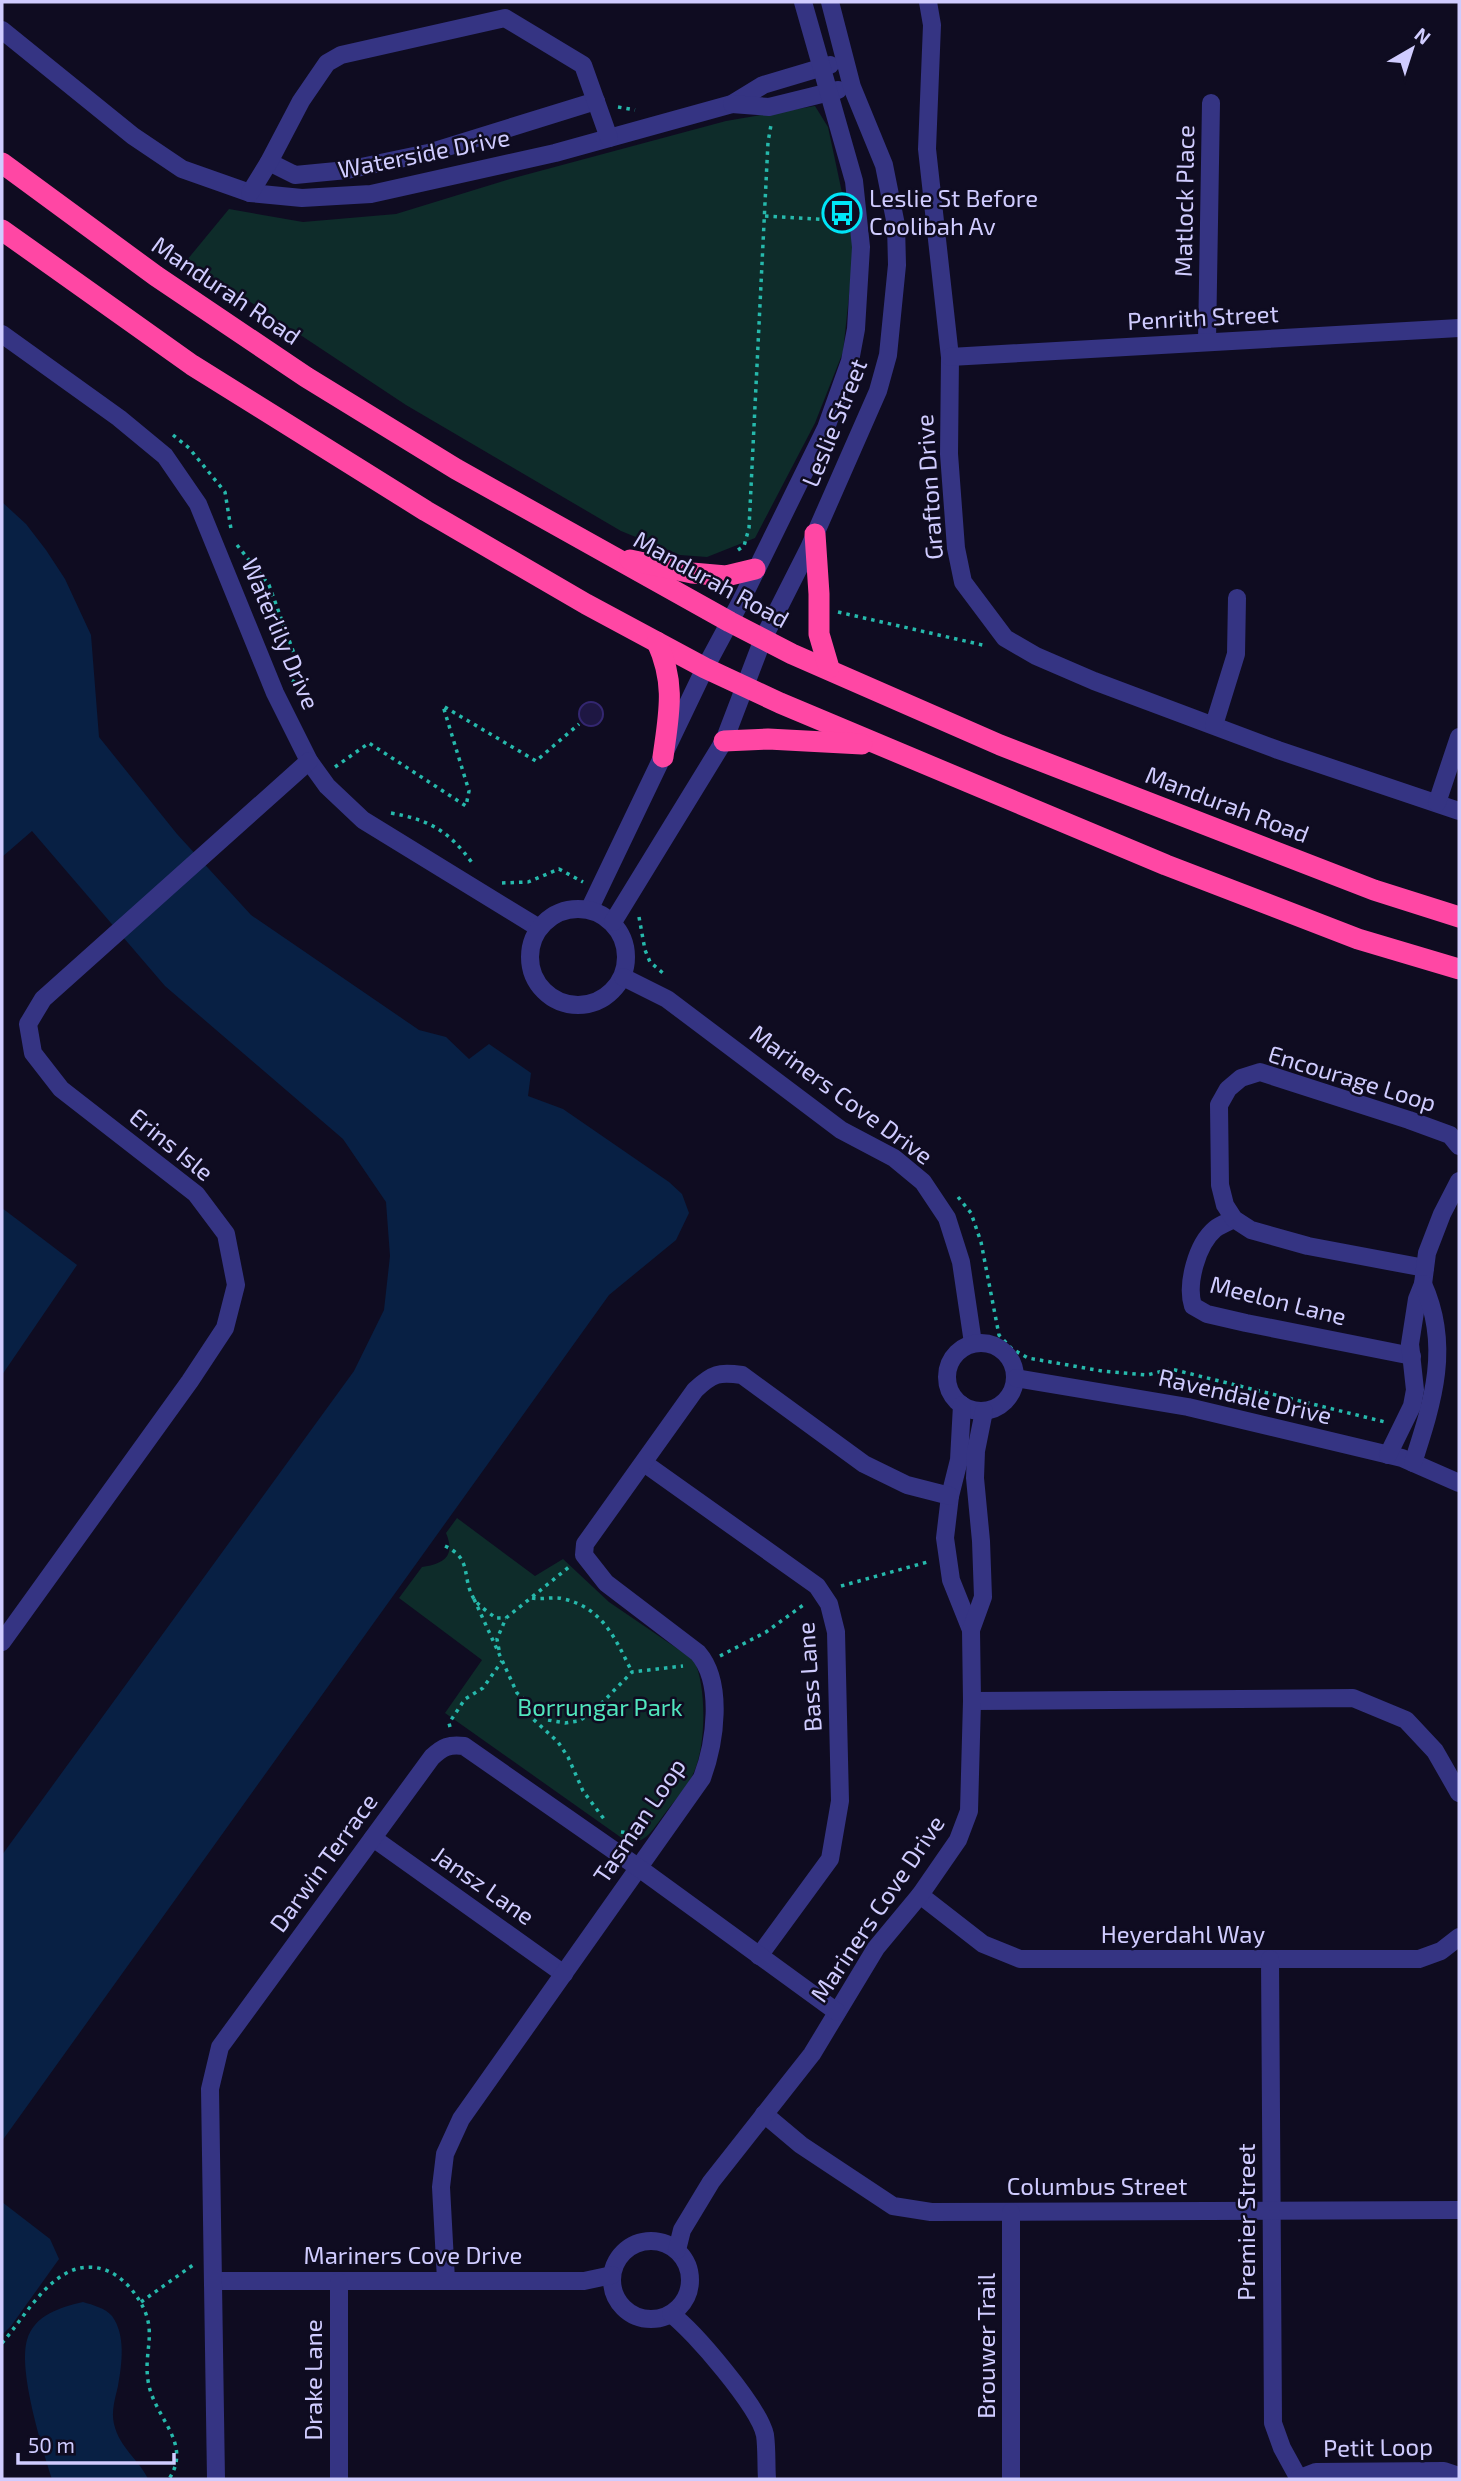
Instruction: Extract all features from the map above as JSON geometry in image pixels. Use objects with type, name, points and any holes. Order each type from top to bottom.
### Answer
[{"type":"highway","name":"Mandurah Road","points":[[2,163],[156,276],[306,377],[456,469],[730,622],[1000,746],[1374,890],[1459,917]]},
{"type":"highway","points":[[2,230],[192,365],[426,511],[586,604],[705,668],[878,745],[1166,865],[1358,939],[1459,969]]},
{"type":"highway","points":[[815,534],[820,594],[819,634],[829,668]]},
{"type":"highway","points":[[611,556],[692,573],[726,576],[755,569]]},
{"type":"highway","points":[[657,642],[668,665],[670,690],[663,757]]},
{"type":"highway","points":[[724,741],[768,739],[878,745]]},
{"type":"street","name":"Leslie Street","points":[[705,668],[830,418],[850,362],[856,329],[861,247],[854,181],[803,2]]},
{"type":"street","name":"Leslie Street","points":[[744,686],[763,639],[815,534],[878,391],[888,355],[893,315],[897,225],[884,165],[852,87],[830,2]]},
{"type":"street","name":"Grafton Drive","points":[[928,2],[932,25],[927,149],[950,357],[949,454],[956,548],[963,582],[1006,638],[1036,656],[1094,681],[1278,750],[1459,811]]},
{"type":"street","points":[[250,193],[270,162],[289,121],[327,62],[341,55],[505,18],[583,65],[608,138]]},
{"type":"street","name":"Waterside Drive","points":[[2,30],[133,136],[182,169],[250,193],[302,198],[371,194],[555,153],[732,104],[764,85],[845,62]]},
{"type":"street","name":"Waterside Drive","points":[[732,104],[769,107],[852,87]]},
{"type":"street","name":"Matlock Place","points":[[1207,342],[1211,103]]},
{"type":"street","points":[[270,162],[295,175],[347,170],[428,153],[598,108]]},
{"type":"street","name":"Penrith Street","points":[[950,357],[1459,328]]},
{"type":"street","name":"Waterlily Drive","points":[[2,334],[119,418],[165,456],[198,504],[275,693],[309,761],[327,786],[363,820],[539,928]]},
{"type":"street","points":[[1214,725],[1236,654],[1237,598]]},
{"type":"street","points":[[590,908],[705,668]]},
{"type":"street","points":[[613,922],[724,741],[744,686]]},
{"type":"street","points":[[1437,803],[1459,737]]},
{"type":"street","name":"Erins Isle","points":[[2,1642],[190,1381],[225,1328],[236,1284],[226,1234],[196,1194],[61,1089],[33,1053],[28,1024],[43,999],[309,761]]},
{"type":"street","points":[[576,908],[590,908],[613,922],[624,938],[628,958],[623,976],[612,993],[594,1003],[574,1005],[554,999],[539,986],[530,967],[530,947],[539,928],[555,914],[576,908]]},
{"type":"street","name":"Mariners Cove Drive","points":[[623,976],[667,999],[841,1130],[894,1158],[923,1182],[947,1218],[961,1262],[973,1343]]},
{"type":"street","name":"Encourage Loop","points":[[1234,1219],[1224,1205],[1220,1185],[1219,1105],[1228,1088],[1241,1078],[1260,1072],[1286,1080],[1450,1135],[1459,1146]]},
{"type":"street","points":[[1388,1455],[1412,1406],[1415,1390],[1410,1344],[1427,1253],[1442,1214],[1459,1181]]},
{"type":"street","points":[[1234,1219],[1251,1230],[1424,1276]]},
{"type":"street","name":"Meelon Lane","points":[[1234,1219],[1215,1229],[1204,1243],[1193,1273],[1190,1297],[1193,1306],[1208,1314],[1246,1323],[1412,1356]]},
{"type":"street","points":[[1413,1463],[1432,1398],[1439,1353],[1433,1307],[1424,1276]]},
{"type":"street","points":[[973,1343],[1002,1350],[1011,1361],[1016,1378],[1010,1396],[1001,1405],[984,1411],[962,1405],[949,1387],[949,1367],[957,1354],[973,1343]]},
{"type":"street","points":[[584,1555],[585,1544],[695,1390],[708,1378],[723,1372],[742,1375],[864,1464],[907,1485],[950,1496]]},
{"type":"street","name":"Ravendale Drive","points":[[1016,1378],[1188,1407],[1388,1455],[1459,1483]]},
{"type":"street","name":"Mariners Cove Drive","points":[[962,1405],[959,1461],[950,1496],[945,1538],[951,1580],[971,1630]]},
{"type":"street","name":"Mariners Cove Drive","points":[[677,2250],[682,2230],[711,2182],[812,2054],[876,1948],[920,1895],[958,1840],[969,1811],[971,1630],[983,1597],[975,1478],[976,1451],[984,1411]]},
{"type":"street","name":"Bass Lane","points":[[644,1463],[817,1586],[829,1604],[836,1632],[840,1801],[830,1859],[759,1956]]},
{"type":"street","name":"Tasman Loop","points":[[446,2280],[441,2187],[445,2154],[461,2119],[702,1778],[709,1759],[714,1720],[712,1682],[706,1663],[698,1653],[606,1583],[584,1555]]},
{"type":"street","points":[[972,1701],[1353,1698],[1406,1720],[1435,1751],[1459,1793]]},
{"type":"street","points":[[450,1744],[464,1746],[639,1868],[837,2012]]},
{"type":"street","name":"Darwin Terrace","points":[[216,2479],[210,2088],[220,2047],[432,1757],[450,1744]]},
{"type":"street","name":"Jansz Lane","points":[[373,1838],[564,1974]]},
{"type":"street","name":"Heyerdahl Way","points":[[920,1895],[984,1944],[1020,1959],[1419,1959],[1441,1951],[1459,1937]]},
{"type":"street","name":"Premier Street","points":[[1270,1959],[1273,2423],[1298,2479]]},
{"type":"street","name":"Columbus Street","points":[[764,2114],[801,2145],[893,2206],[931,2212],[1459,2210]]},
{"type":"street","name":"Brouwer Trail","points":[[1011,2212],[1011,2479]]},
{"type":"street","points":[[643,2241],[655,2241],[677,2250],[690,2272],[690,2284],[681,2306],[671,2314],[647,2319],[624,2309],[612,2287],[612,2275],[615,2263],[622,2253],[643,2241]]},
{"type":"street","name":"Mariners Cove Drive","points":[[213,2281],[584,2281],[612,2275]]},
{"type":"street","name":"Drake Lane","points":[[339,2281],[339,2479]]},
{"type":"street","points":[[671,2314],[687,2325],[748,2402],[764,2433],[767,2479]]},
{"type":"street","name":"Petit Loop","points":[[1298,2479],[1316,2472],[1444,2471],[1459,2476]]},
{"type":"path","points":[[598,108],[620,107],[641,111]]},
{"type":"path","points":[[733,554],[744,546],[750,528],[768,142],[772,119]]},
{"type":"path","points":[[765,216],[833,220],[842,213]]},
{"type":"path","points":[[369,743],[466,806],[469,791],[443,706],[536,761],[579,724]]},
{"type":"path","points":[[334,768],[341,775]]},
{"type":"path","points":[[388,813],[412,817],[441,830],[455,841],[475,866]]},
{"type":"path","points":[[499,883],[528,882]]},
{"type":"path","points":[[639,922],[650,962],[669,979]]},
{"type":"path","points":[[956,1194],[971,1213],[981,1242],[999,1335],[1012,1349],[1028,1358],[1102,1371],[1147,1375],[1171,1369],[1402,1427]]},
{"type":"path","points":[[445,1546],[455,1550],[464,1561],[474,1599],[517,1693],[532,1718],[569,1756],[583,1791],[609,1824]]},
{"type":"path","points":[[450,1744],[449,1723],[465,1699],[482,1688],[502,1661],[497,1639],[506,1618],[584,1555]]},
{"type":"path","points":[[766,1632],[805,1604],[841,1586],[948,1556]]},
{"type":"path","points":[[517,1693],[548,1720],[565,1723],[579,1721],[595,1710],[632,1672],[618,1643],[596,1614],[578,1603],[560,1598],[531,1598]]},
{"type":"path","points":[[474,1599],[496,1618],[506,1618]]},
{"type":"path","points":[[618,1832],[640,1833],[656,1844]]},
{"type":"path","points":[[141,2302],[212,2252]]},
{"type":"path","points":[[2,2343],[48,2286],[60,2275],[73,2269],[102,2269],[129,2286],[141,2302],[150,2323],[147,2375],[150,2390],[176,2443],[176,2469],[169,2479]]},
{"type":"green space","points":[[815,106],[828,127],[854,249],[843,352],[815,423],[755,538],[707,557],[680,555],[621,531],[406,405],[187,260],[229,209],[303,222],[396,214],[510,179],[726,121]]},
{"type":"green space","name":"Borrungar Park","points":[[457,1518],[535,1576],[563,1559],[609,1602],[694,1660],[703,1700],[703,1732],[698,1761],[684,1789],[643,1839],[626,1841],[445,1713],[482,1660],[399,1598],[422,1567],[436,1564],[446,1558],[449,1541],[446,1533]]},
{"type":"water","points":[[2,502],[26,524],[46,550],[65,579],[91,635],[99,737],[177,834],[251,915],[419,1030],[446,1037],[469,1059],[489,1044],[531,1073],[528,1096],[563,1109],[669,1182],[682,1194],[689,1213],[676,1240],[609,1295],[2,2141],[2,1855],[354,1371],[384,1310],[390,1256],[386,1202],[343,1139],[165,986],[32,831],[2,857]]},
{"type":"water","points":[[2,1208],[77,1265],[2,1375]]},
{"type":"water","points":[[2,2202],[50,2239],[59,2259],[2,2335]]},
{"type":"water","points":[[83,2302],[99,2307],[112,2316],[119,2332],[122,2359],[113,2419],[125,2447],[148,2479],[52,2479],[28,2389],[25,2354],[27,2340],[36,2324],[49,2313]]},
{"type":"building","points":[[591,702],[600,705],[603,714],[600,723],[591,726],[582,723],[579,714],[582,705]]},
{"type":"place","name":"Leslie St Before Coolibah Av","points":[[842,213]]}]
